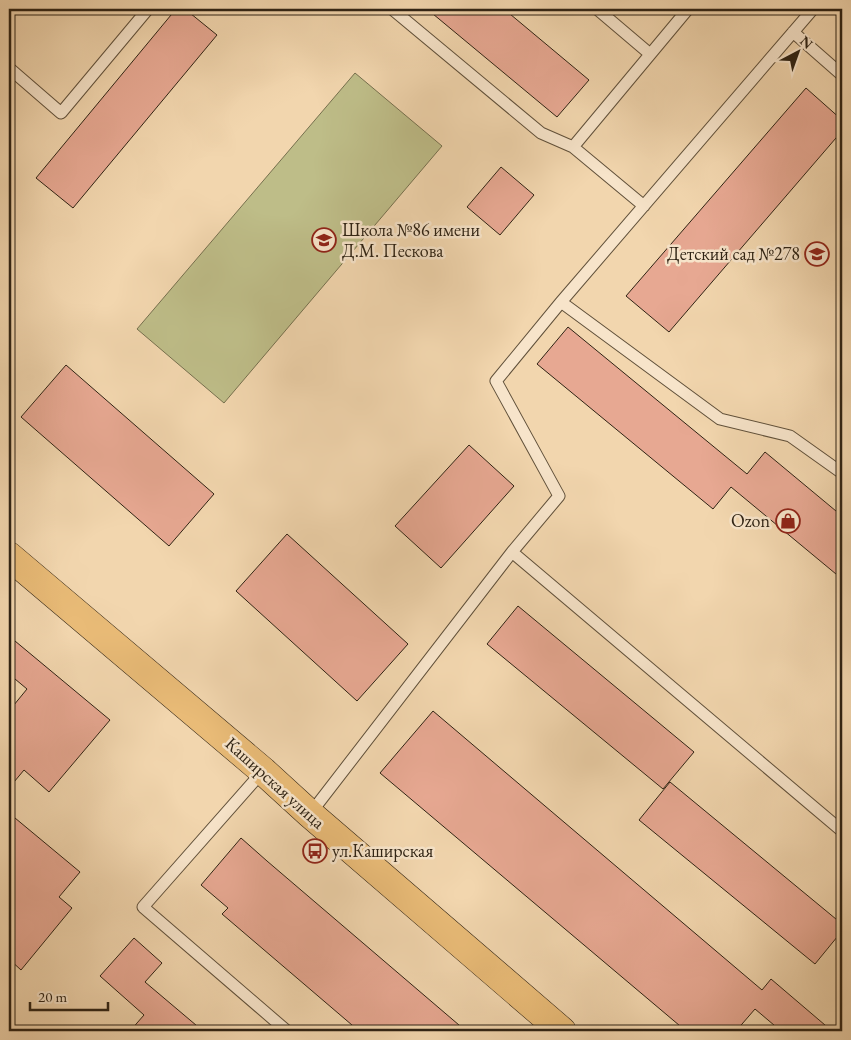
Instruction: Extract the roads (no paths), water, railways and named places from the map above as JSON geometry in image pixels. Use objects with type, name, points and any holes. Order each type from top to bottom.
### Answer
[{"type":"main road","name":"Каширская улица","points":[[11,564],[263,771],[310,814],[562,1031]]},
{"type":"lane","points":[[9,68],[61,113],[148,9]]},
{"type":"lane","points":[[392,9],[541,133],[573,147],[644,206]]},
{"type":"lane","points":[[597,9],[650,54]]},
{"type":"lane","points":[[573,147],[688,9]]},
{"type":"lane","points":[[310,814],[512,552],[559,496],[496,381],[813,9]]},
{"type":"lane","points":[[793,32],[842,75]]},
{"type":"lane","points":[[562,302],[720,419],[790,436],[842,473]]},
{"type":"lane","points":[[512,552],[842,831]]},
{"type":"lane","points":[[263,771],[142,907],[287,1031]]},
{"type":"place","name":"Школа №86 имени Д.М. Пескова","points":[[324,240]]},
{"type":"place","name":"Детский сад №278","points":[[817,254]]},
{"type":"place","name":"Ozon","points":[[788,521]]},
{"type":"place","name":"ул.Каширская","points":[[315,851]]}]
